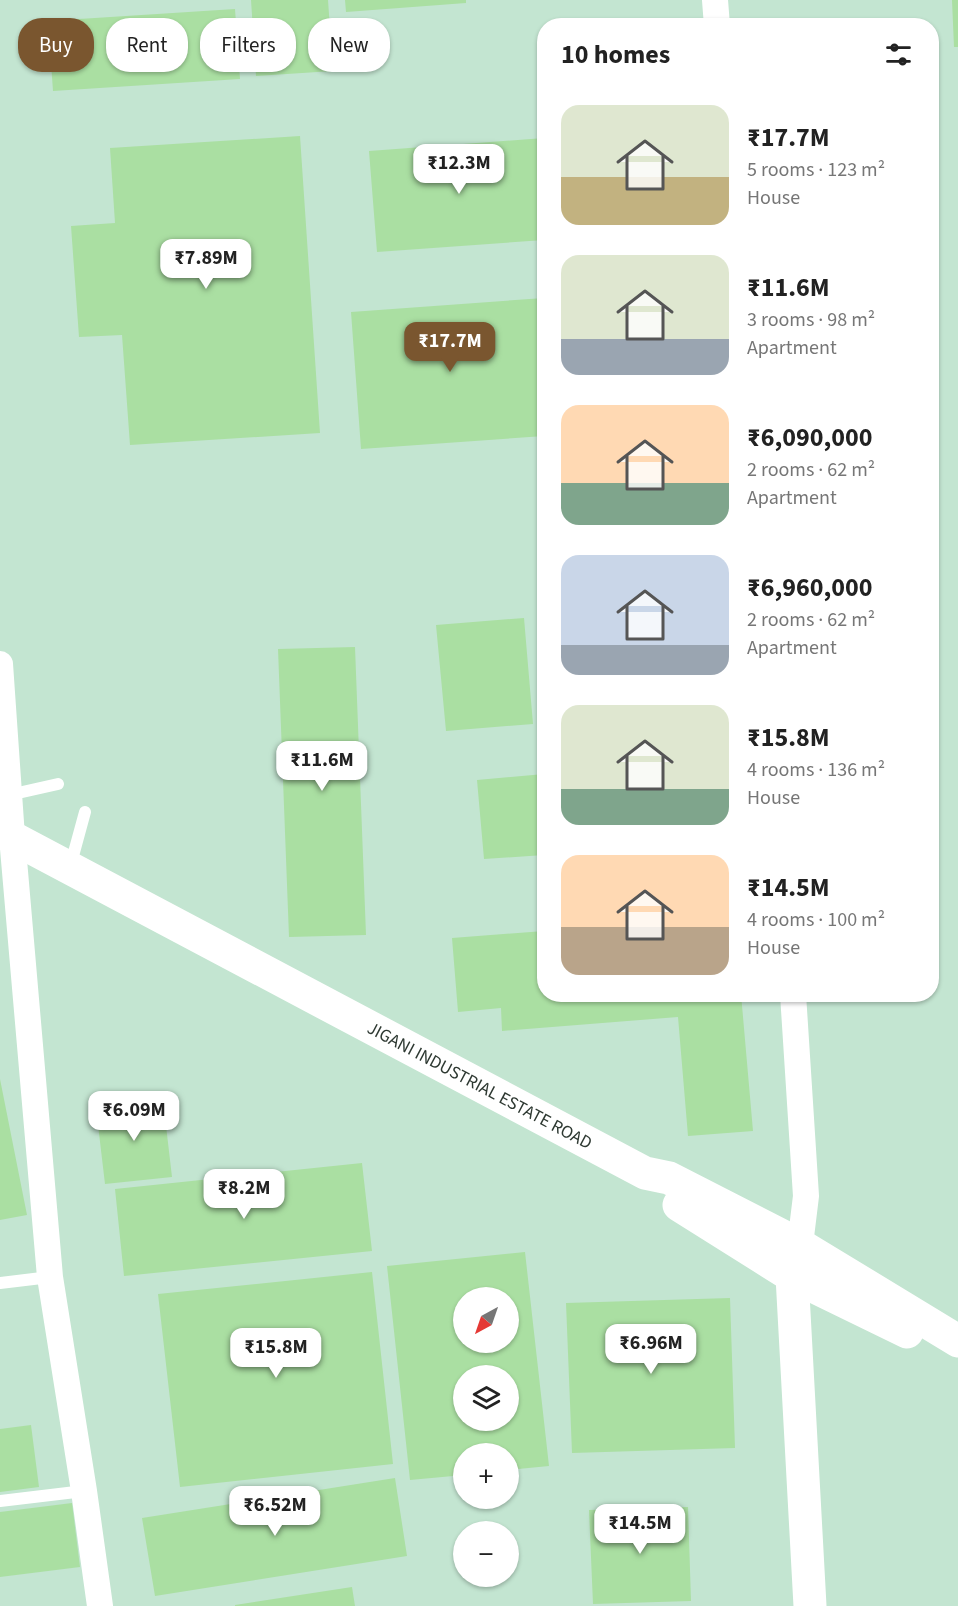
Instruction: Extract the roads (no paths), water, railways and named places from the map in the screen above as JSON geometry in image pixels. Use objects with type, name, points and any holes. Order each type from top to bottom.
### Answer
[{"type":"main road","name":"JIGANI INDUSTRIAL ESTATE ROAD","points":[[6,834],[645,1173],[669,1199],[796,1260]]},
{"type":"main road","points":[[796,1260],[958,1341]]},
{"type":"main road","points":[[796,1260],[943,1350],[958,1354]]},
{"type":"main road","points":[[796,1260],[810,1606]]},
{"type":"street","points":[[715,0],[716,18]]},
{"type":"street","points":[[0,664],[9,795],[6,834],[50,1277],[100,1606]]},
{"type":"street","points":[[794,1002],[806,1196],[796,1260]]},
{"type":"lane","points":[[9,795],[58,783]]},
{"type":"lane","points":[[70,868],[85,812]]},
{"type":"lane","points":[[0,1283],[50,1277]]},
{"type":"lane","points":[[0,1501],[84,1491]]}]
